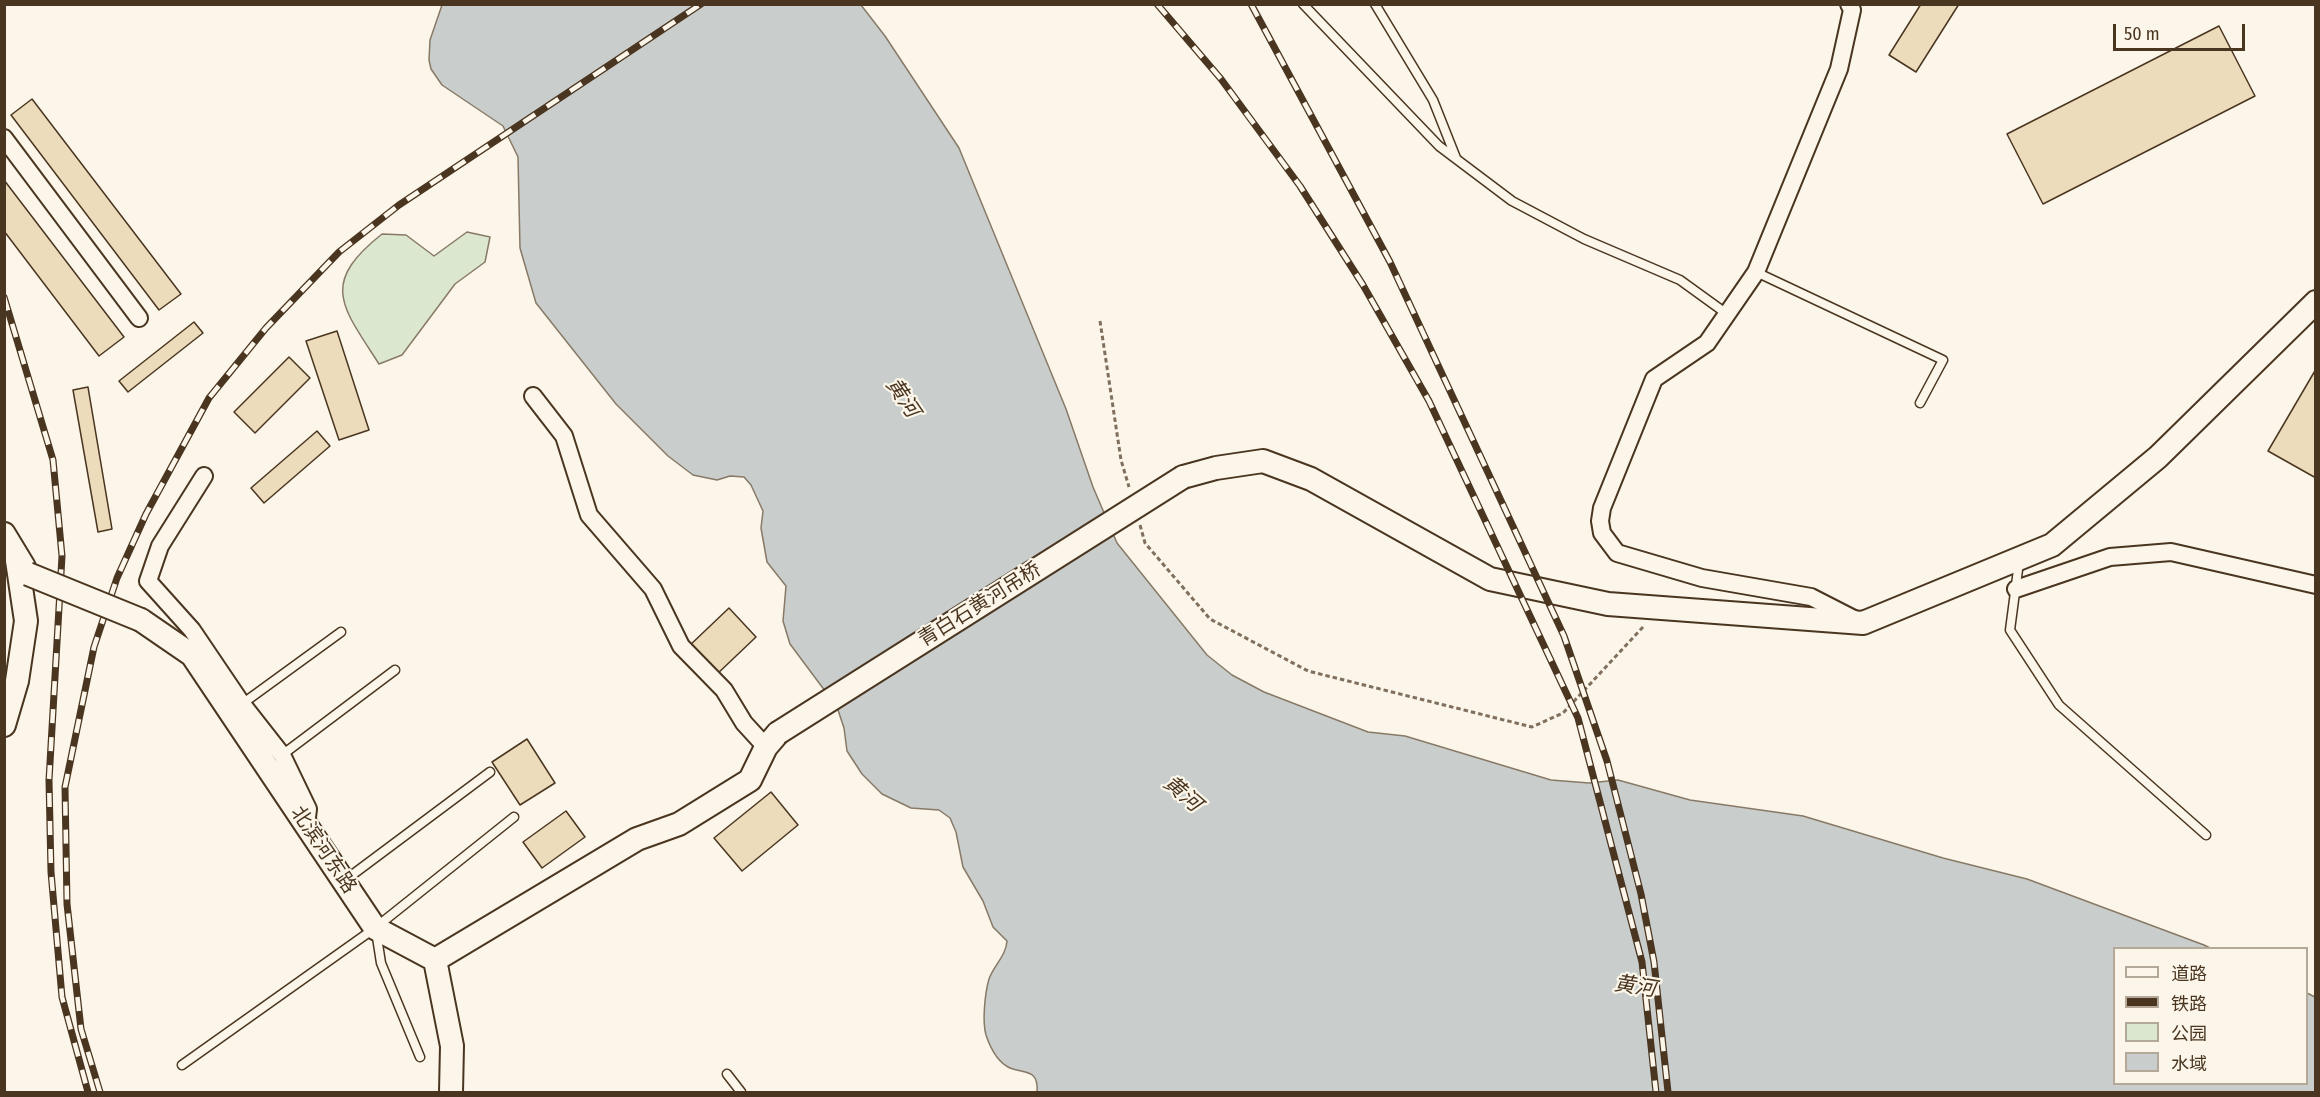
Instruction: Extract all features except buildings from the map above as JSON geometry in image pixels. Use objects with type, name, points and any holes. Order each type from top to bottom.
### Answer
[{"type":"street","points":[[1849,4],[1852,10],[1839,69],[1756,272],[1707,343],[1654,379],[1602,508],[1602,533],[1617,553],[1702,578],[1811,597],[1863,623],[2052,545],[2158,457],[2316,302]]},
{"type":"street","points":[[4,138],[139,318]]},
{"type":"street","points":[[451,1092],[452,1046],[435,960],[637,839],[679,824],[750,780],[772,740],[744,723],[724,690],[681,646],[653,590],[589,516],[564,436],[533,396]]},
{"type":"street","name":"青白石黄河吊桥","points":[[772,740],[1183,477],[1216,468],[1263,461],[1311,479],[1490,579],[1608,604],[1863,623]]},
{"type":"street","points":[[204,476],[160,546],[148,581],[192,630],[242,704],[282,754],[308,809],[306,825]]},
{"type":"street","points":[[4,534],[16,554],[26,621],[17,681],[4,725]]},
{"type":"street","points":[[2016,589],[2110,557],[2171,552],[2316,585]]},
{"type":"street","name":"北滨河东路","points":[[16,554],[28,574],[141,620],[192,655],[375,928],[435,960]]},
{"type":"lane","points":[[1303,4],[1439,146],[1512,201],[1584,239],[1680,280],[1727,314]]},
{"type":"lane","points":[[1376,4],[1433,100],[1456,159]]},
{"type":"lane","points":[[1756,272],[1943,360],[1920,403]]},
{"type":"lane","points":[[2020,559],[2010,630],[2059,705],[2206,835]]},
{"type":"lane","points":[[242,704],[340,632]]},
{"type":"lane","points":[[282,754],[395,670]]},
{"type":"lane","points":[[344,881],[490,772]]},
{"type":"lane","points":[[182,1065],[375,928],[514,818]]},
{"type":"lane","points":[[375,928],[381,963],[420,1057]]},
{"type":"lane","points":[[726,1074],[741,1092]]},
{"type":"path","points":[[1100,321],[1121,460],[1130,491]]},
{"type":"path","points":[[1139,522],[1145,543],[1210,618],[1308,671],[1532,727],[1563,713],[1661,608]]},
{"type":"green space","points":[[467,232],[490,237],[485,262],[455,284],[402,355],[379,364],[347,311],[343,296],[344,282],[350,267],[362,252],[382,234],[406,235],[434,256]]},
{"type":"water","name":"黄河","points":[[442,5],[861,5],[885,36],[959,148],[1066,409],[1093,487],[1117,543],[1207,655],[1232,675],[1264,692],[1368,732],[1405,736],[1551,780],[1589,783],[1618,780],[1690,800],[1803,816],[1943,858],[2027,879],[2204,945],[2208,947],[2113,947],[2113,1085],[2308,1085],[2308,994],[2315,997],[2315,1092],[1037,1092],[1036,1079],[1026,1072],[1010,1068],[1001,1062],[986,1035],[984,1015],[989,979],[1007,941],[993,927],[983,901],[963,867],[956,832],[950,818],[939,810],[911,808],[882,794],[862,774],[847,751],[844,728],[837,707],[790,644],[783,621],[786,586],[767,562],[761,528],[763,511],[751,485],[744,477],[730,476],[717,480],[693,475],[668,456],[616,404],[536,303],[520,248],[518,157],[503,126],[442,85],[431,69],[430,40]]},
{"type":"railway","points":[[100,1092],[81,1029],[67,904],[65,787],[94,647],[117,578],[146,514],[209,398],[266,328],[339,252],[399,205],[701,4]]},
{"type":"railway","points":[[1157,4],[1221,79],[1300,186],[1363,285],[1429,401],[1578,718],[1642,962],[1656,1092]]},
{"type":"railway","points":[[1251,4],[1390,262],[1564,636],[1607,761],[1641,894],[1654,962],[1668,1092]]},
{"type":"railway","points":[[4,297],[53,460],[62,556],[49,780],[51,872],[62,997],[88,1092]]}]
